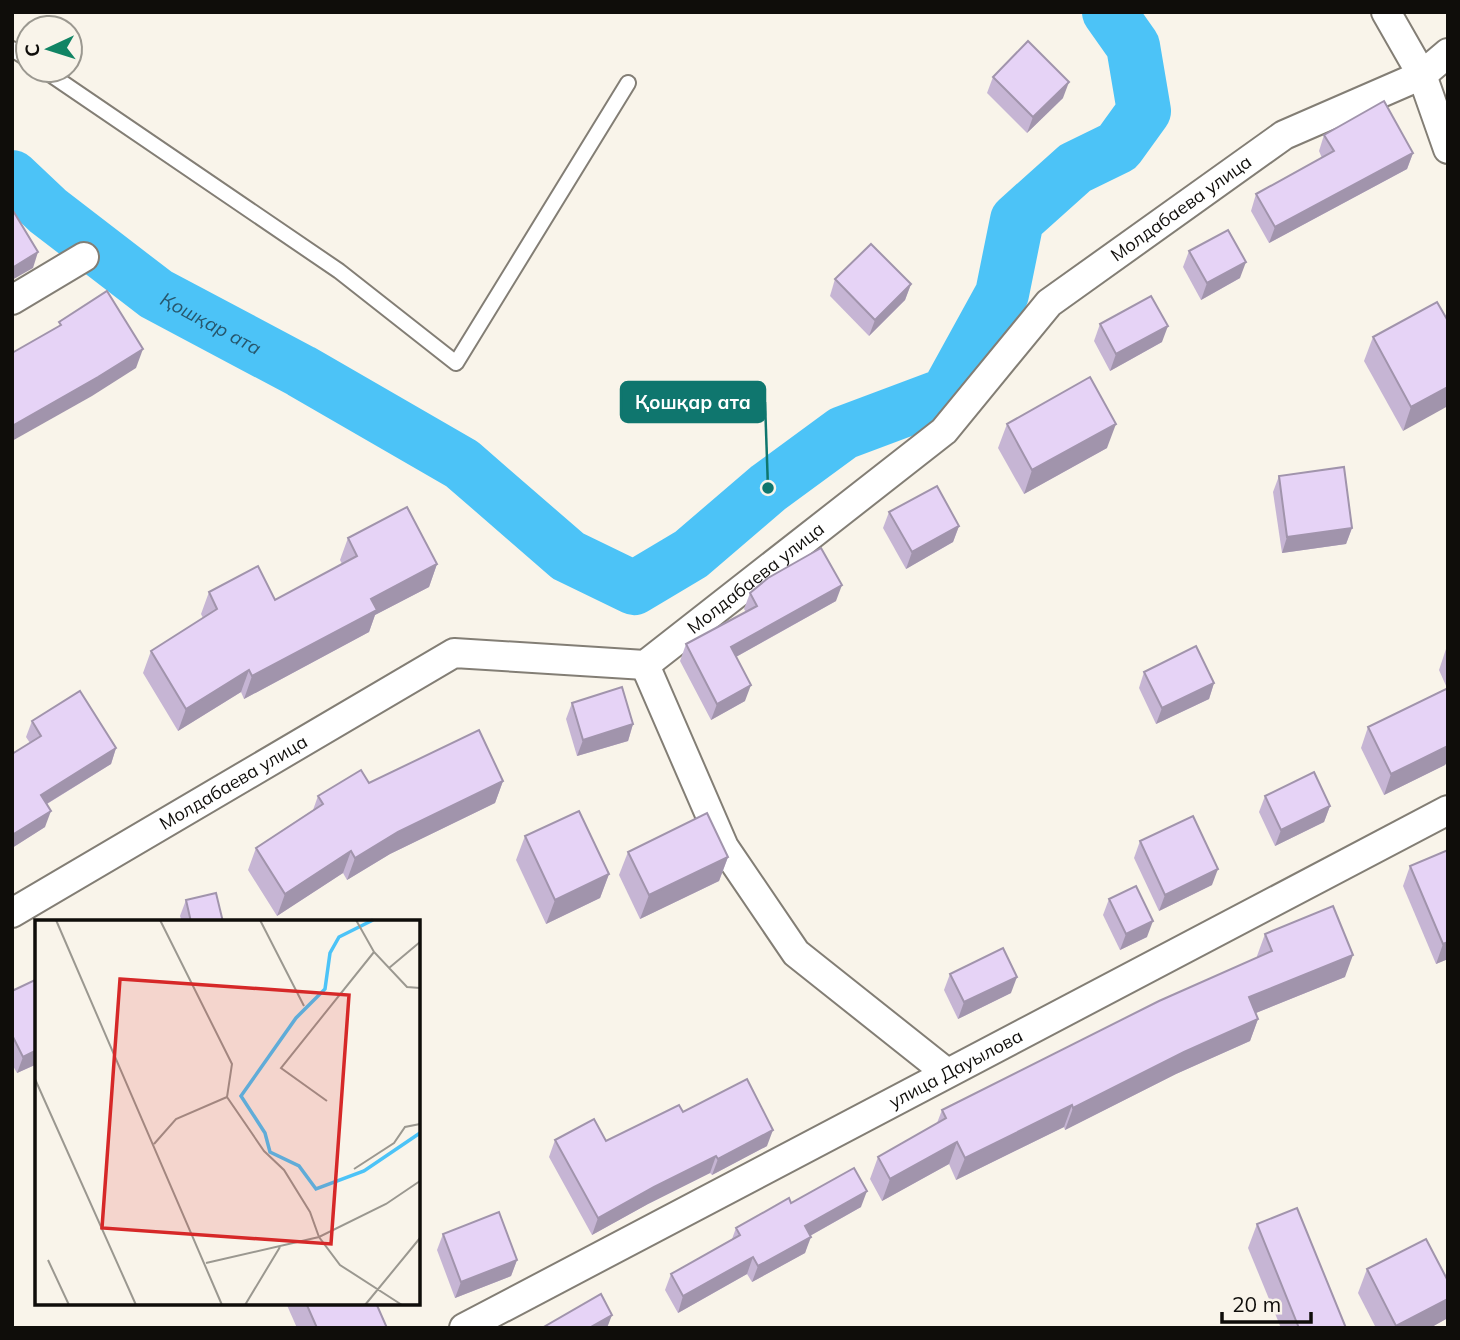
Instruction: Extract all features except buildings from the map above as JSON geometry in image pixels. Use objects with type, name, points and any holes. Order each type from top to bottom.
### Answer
[{"type":"street","points":[[1386,12],[1422,75],[1448,149]]},
{"type":"street","name":"Молдабаева улица","points":[[12,912],[454,653],[645,665],[944,431],[1049,303],[1284,135],[1422,75],[1448,53]]},
{"type":"street","points":[[12,300],[83,257]]},
{"type":"street","points":[[645,665],[724,847],[796,953],[947,1073]]},
{"type":"street","name":"улица Дауылова","points":[[464,1328],[1448,810]]},
{"type":"lane","points":[[65,84],[339,271],[456,363],[628,83]]},
{"type":"waterway","name":"Қошқар ата","points":[[12,177],[48,211],[156,294],[301,371],[462,464],[568,556],[634,588],[691,554],[768,488],[843,433],[947,394],[1002,294],[1017,220],[1075,168],[1118,147],[1144,111],[1133,46],[1109,12]]},
{"type":"place","name":"Қошқар ата","points":[[768,488]]}]
